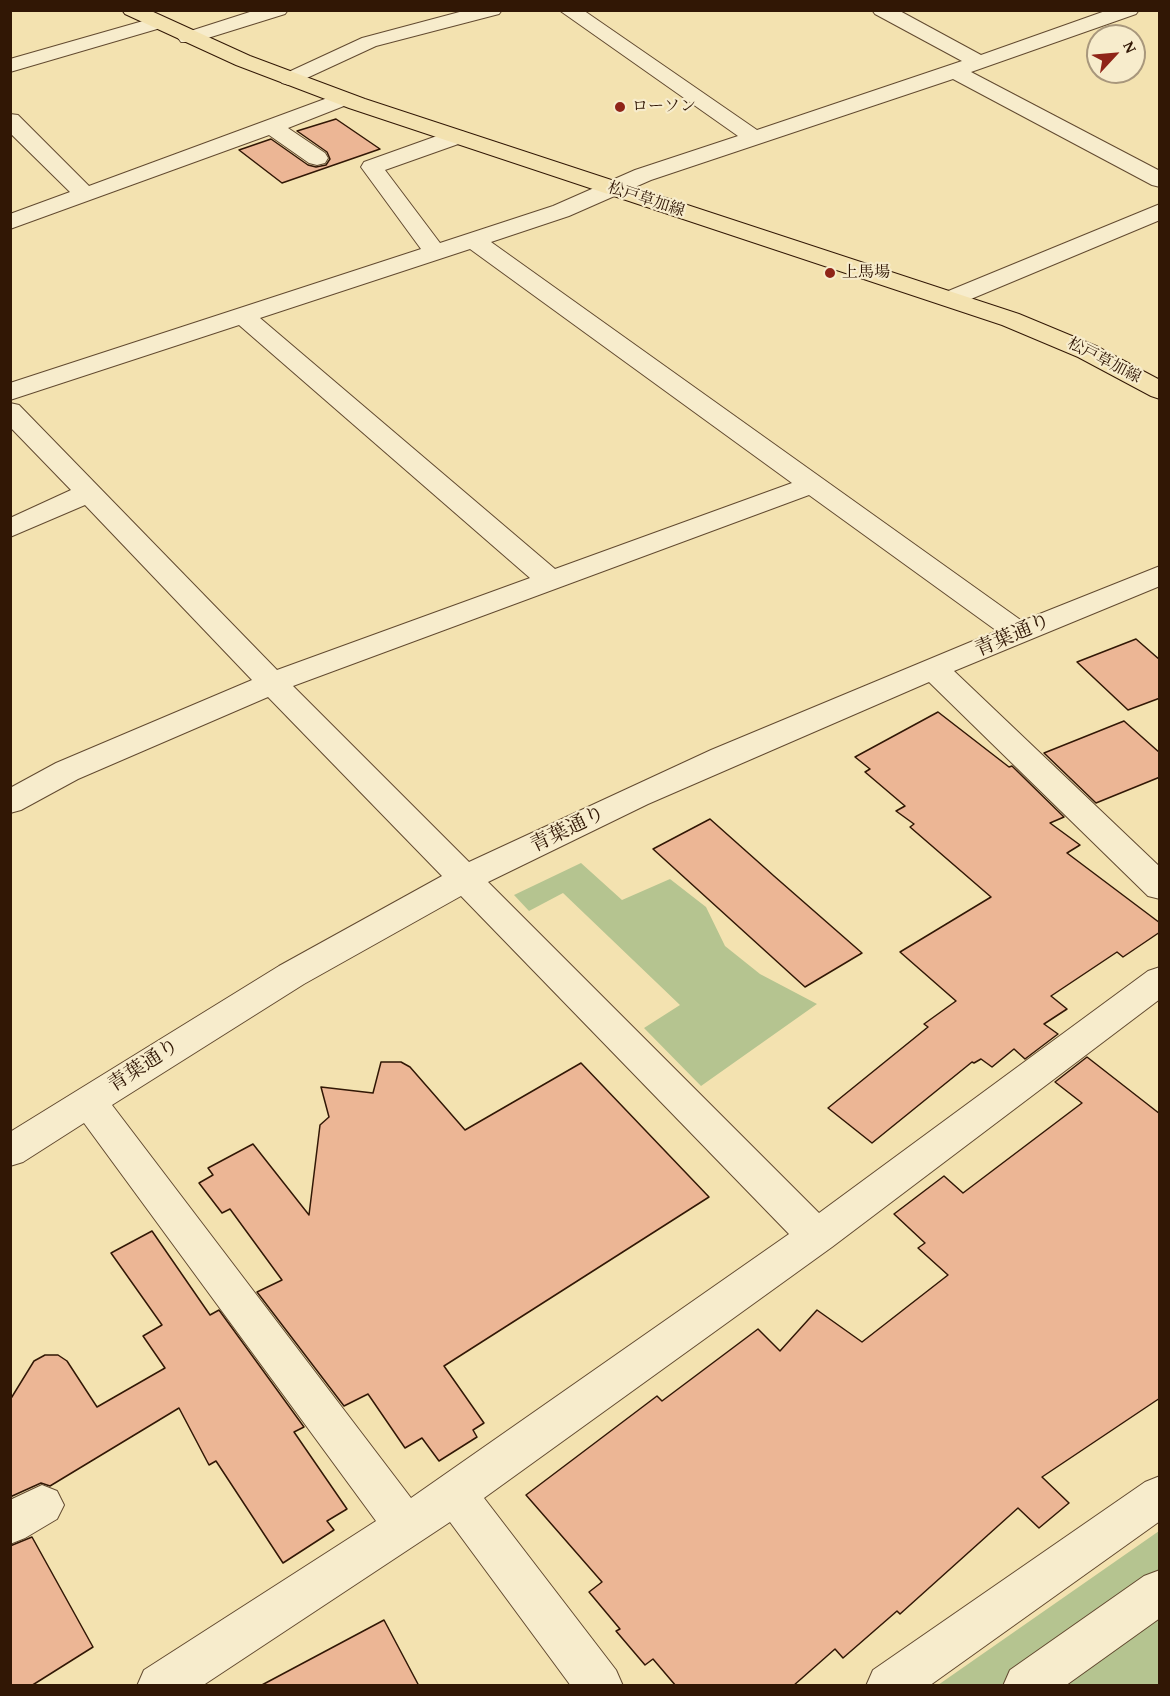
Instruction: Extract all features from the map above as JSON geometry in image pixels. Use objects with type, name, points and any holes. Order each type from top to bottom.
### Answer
[{"type":"main road","name":"松戸草加線","points":[[132,10],[188,38],[341,99],[1038,330],[1085,350],[1160,391]]},
{"type":"street","points":[[188,38],[278,10]]},
{"type":"street","points":[[289,79],[369,42],[492,10]]},
{"type":"street","points":[[569,10],[755,138]]},
{"type":"street","points":[[882,10],[979,62]]},
{"type":"street","points":[[10,392],[561,211],[643,175],[1129,10]]},
{"type":"street","points":[[10,66],[157,23]]},
{"type":"street","points":[[954,71],[1160,180]]},
{"type":"street","points":[[10,222],[272,127],[341,99]]},
{"type":"street","points":[[10,120],[84,194]]},
{"type":"street","points":[[272,127],[317,158]]},
{"type":"street","points":[[435,252],[372,167],[456,137]]},
{"type":"street","points":[[950,299],[1160,211]]},
{"type":"street","points":[[474,240],[1019,633]]},
{"type":"street","points":[[242,315],[552,582]]},
{"type":"street","points":[[10,411],[272,683],[788,1208],[818,1235]]},
{"type":"street","points":[[10,802],[67,771],[272,683],[814,484]]},
{"type":"street","points":[[10,529],[90,492]]},
{"type":"street","name":"青葉通り","points":[[10,1151],[235,1008],[466,878],[666,782],[1160,575]]},
{"type":"street","points":[[934,669],[1160,887]]},
{"type":"street","points":[[160,1686],[455,1494],[818,1235],[1160,980]]},
{"type":"street","points":[[89,1102],[406,1527]]},
{"type":"street","points":[[455,1494],[600,1686]]},
{"type":"street","points":[[889,1686],[1160,1496]]},
{"type":"street","points":[[1039,1682],[1160,1592]]},
{"type":"green space","points":[[581,863],[622,900],[670,879],[706,907],[725,946],[760,974],[817,1004],[701,1086],[644,1028],[680,1005],[563,893],[529,911],[514,895]]},
{"type":"green space","points":[[1159,1531],[1159,1685],[938,1685]]},
{"type":"building","points":[[336,119],[380,149],[282,183],[239,150],[271,139],[308,165],[316,167],[326,165],[330,159],[327,152],[297,131]]},
{"type":"building","points":[[1136,639],[1160,660],[1160,698],[1128,710],[1077,662]]},
{"type":"building","points":[[938,712],[1009,767],[1012,766],[1064,817],[1050,823],[1080,845],[1067,853],[1160,923],[1160,932],[1123,957],[1117,952],[1051,996],[1067,1009],[1044,1024],[1058,1034],[1025,1059],[1014,1049],[992,1067],[981,1059],[972,1062],[872,1143],[828,1108],[928,1027],[924,1024],[956,1001],[900,952],[991,897],[910,827],[914,824],[896,811],[905,806],[865,772],[870,769],[855,757]]},
{"type":"building","points":[[1124,721],[1160,753],[1160,777],[1096,803],[1044,753]]},
{"type":"building","points":[[710,819],[862,953],[805,987],[653,849]]},
{"type":"building","points":[[1087,1057],[1160,1114],[1160,1398],[1042,1477],[1069,1503],[1039,1528],[1018,1508],[900,1614],[897,1611],[843,1658],[835,1649],[793,1686],[676,1686],[653,1659],[645,1665],[616,1631],[620,1629],[589,1592],[602,1582],[526,1495],[657,1396],[662,1401],[758,1329],[780,1351],[817,1310],[862,1342],[948,1275],[918,1248],[925,1243],[894,1214],[944,1176],[963,1193],[1082,1103],[1055,1082]]},
{"type":"building","points":[[381,1062],[401,1062],[410,1067],[465,1130],[581,1063],[709,1197],[444,1366],[484,1423],[473,1430],[477,1437],[439,1461],[422,1438],[405,1448],[368,1394],[344,1406],[257,1292],[282,1280],[230,1209],[222,1213],[199,1183],[213,1175],[208,1168],[253,1144],[309,1215],[320,1125],[329,1117],[321,1087],[373,1093]]},
{"type":"building","points":[[152,1231],[210,1315],[219,1310],[304,1427],[294,1432],[347,1509],[327,1521],[334,1530],[283,1563],[216,1461],[209,1465],[179,1408],[50,1486],[41,1483],[10,1497],[10,1400],[34,1361],[45,1355],[58,1355],[67,1361],[97,1407],[165,1368],[143,1336],[162,1325],[111,1253]]},
{"type":"building","points":[[32,1537],[93,1647],[31,1686],[10,1686],[10,1546]]},
{"type":"building","points":[[384,1620],[419,1686],[260,1686]]},
{"type":"place","name":"ローソン","points":[[620,107]]},
{"type":"place","name":"上馬場","points":[[830,273]]}]
